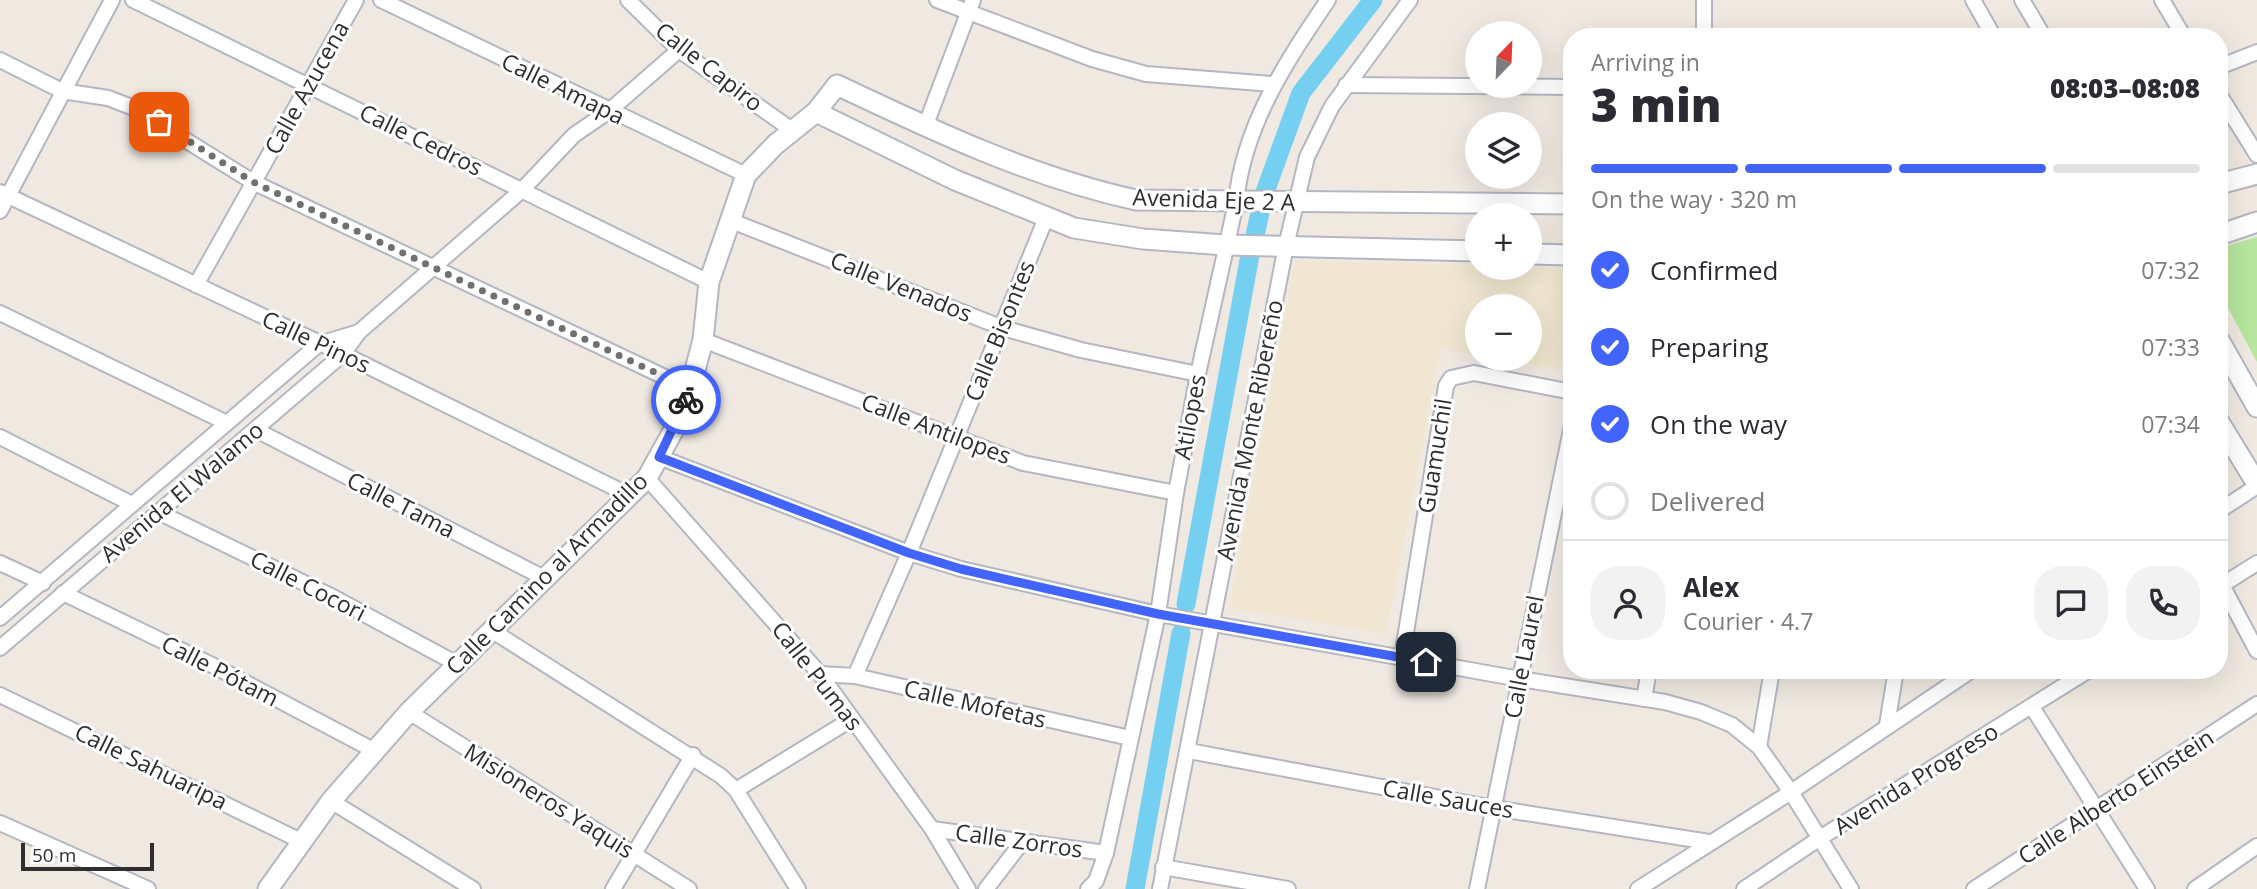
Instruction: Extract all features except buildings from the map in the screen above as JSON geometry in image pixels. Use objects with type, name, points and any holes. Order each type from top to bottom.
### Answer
[{"type":"street","points":[[0,211],[4,194],[112,0]]},
{"type":"street","name":"Calle Cedros","points":[[133,0],[709,282]]},
{"type":"street","name":"Calle Azucena","points":[[195,285],[310,86],[356,0]]},
{"type":"street","name":"Calle Amapa","points":[[381,0],[746,175]]},
{"type":"street","name":"Calle Capiro","points":[[628,0],[679,50],[792,130]]},
{"type":"street","points":[[937,0],[970,7],[983,15],[1092,59],[1146,74],[1273,84]]},
{"type":"street","name":"Atilopes","points":[[1088,889],[1096,881],[1106,853],[1158,614],[1176,494],[1198,374],[1236,202],[1238,176],[1273,84],[1328,0]]},
{"type":"street","name":"Avenida Monte Ribereño","points":[[1160,889],[1286,246],[1307,157],[1332,106],[1410,0]]},
{"type":"street","points":[[1704,0],[1704,28]]},
{"type":"street","points":[[1973,0],[1989,28]]},
{"type":"street","points":[[2022,0],[2039,28]]},
{"type":"street","points":[[2162,0],[2179,28]]},
{"type":"street","points":[[925,127],[970,7]]},
{"type":"street","name":"Avenida El Walamo","points":[[0,648],[343,354],[359,331],[523,190],[574,135],[609,111],[679,50]]},
{"type":"street","points":[[2228,63],[2257,52]]},
{"type":"street","points":[[0,60],[62,92],[108,98],[134,108],[253,182],[430,269],[690,389]]},
{"type":"street","name":"Avenida Eje 2 A","points":[[837,85],[925,127],[1067,184],[1136,200],[1563,204]]},
{"type":"street","name":"Calle Camino al Armadillo","points":[[269,889],[331,801],[409,712],[647,478],[677,424],[690,389],[703,340],[709,282],[746,175],[792,130],[816,112],[837,85]]},
{"type":"street","points":[[1346,85],[1563,88]]},
{"type":"street","points":[[2228,108],[2257,155]]},
{"type":"street","name":"Avenida Eje 2 A","points":[[816,112],[955,180],[1046,218],[1110,235],[1225,245],[1465,251]]},
{"type":"street","points":[[2228,182],[2257,174]]},
{"type":"street","name":"Calle Pinos","points":[[4,194],[343,354],[629,495]]},
{"type":"street","name":"Calle Bisontes","points":[[855,676],[1003,328],[1046,218]]},
{"type":"street","name":"Calle Venados","points":[[729,220],[1003,328],[1081,351],[1198,374]]},
{"type":"street","points":[[2228,231],[2257,222]]},
{"type":"street","points":[[1542,254],[1563,255]]},
{"type":"street","points":[[0,313],[227,423]]},
{"type":"street","name":"Avenida El Walamo","points":[[0,618],[318,344],[359,331]]},
{"type":"street","name":"Calle Antilopes","points":[[703,340],[1023,463],[1176,494]]},
{"type":"street","points":[[2228,356],[2257,407]]},
{"type":"street","name":"Guamuchil","points":[[1402,657],[1444,398],[1451,378],[1474,373],[1563,390]]},
{"type":"street","name":"Calle Tama","points":[[256,430],[546,579]]},
{"type":"street","points":[[0,437],[132,504]]},
{"type":"street","points":[[2228,437],[2257,485],[2228,505]]},
{"type":"street","points":[[659,457],[909,553],[961,569],[1158,614],[1683,706],[1716,718],[1744,733],[1759,747],[1791,792],[1851,889]]},
{"type":"street","name":"Calle Pumas","points":[[647,478],[820,674],[932,829],[968,889]]},
{"type":"street","name":"Calle Laurel","points":[[1477,889],[1563,480]]},
{"type":"street","name":"Calle Cocori","points":[[158,512],[329,595],[457,664]]},
{"type":"street","points":[[0,563],[43,583]]},
{"type":"street","points":[[2228,581],[2257,563]]},
{"type":"street","name":"Calle Pótam","points":[[63,593],[210,664],[375,751]]},
{"type":"street","points":[[2228,600],[2257,651]]},
{"type":"street","points":[[491,631],[693,755],[736,790],[798,889]]},
{"type":"street","name":"Calle Mofetas","points":[[820,674],[855,676],[1130,738]]},
{"type":"street","points":[[1644,698],[1647,679]]},
{"type":"street","points":[[1759,747],[1770,679]]},
{"type":"street","points":[[1887,724],[1894,679]]},
{"type":"street","points":[[1638,889],[1791,792],[1887,724],[1958,679]]},
{"type":"street","name":"Avenida Progreso","points":[[1744,889],[1819,838],[2075,679]]},
{"type":"street","name":"Calle Sahuaripa","points":[[0,695],[301,841]]},
{"type":"street","name":"Calle Alberto Einstein","points":[[1974,889],[2257,704]]},
{"type":"street","points":[[2032,707],[2147,889]]},
{"type":"street","name":"Misioneros Yaquis","points":[[409,712],[689,889]]},
{"type":"street","points":[[736,790],[852,719]]},
{"type":"street","name":"Calle Sauces","points":[[1189,751],[1494,808],[1709,842]]},
{"type":"street","points":[[613,889],[693,755]]},
{"type":"street","points":[[331,801],[473,889]]},
{"type":"street","points":[[0,823],[148,889]]},
{"type":"street","name":"Calle Zorros","points":[[932,829],[1106,853]]},
{"type":"street","points":[[986,889],[1023,841]]},
{"type":"street","points":[[2195,889],[2257,846]]},
{"type":"street","points":[[1163,867],[1288,889]]},
{"type":"shaded area","points":[[1295,261],[1465,265],[1465,280],[1542,280],[1542,267],[1563,267],[1563,349],[1560,370],[1542,367],[1542,294],[1465,294],[1465,353],[1441,349],[1386,634],[1229,608]]},
{"type":"green space","points":[[2257,237],[2257,362],[2228,308],[2228,245]]},
{"type":"waterway","points":[[1265,192],[1301,93],[1373,0]]},
{"type":"waterway","points":[[1255,235],[1260,213]]},
{"type":"waterway","points":[[1186,604],[1250,255]]},
{"type":"waterway","points":[[1135,889],[1181,633]]},
{"type":"way so far","points":[[159,122],[253,182],[430,269],[690,389],[686,400]]},
{"type":"route","points":[[686,400],[677,424],[659,457],[835,522],[909,553],[961,569],[1158,614],[1426,662]]}]
